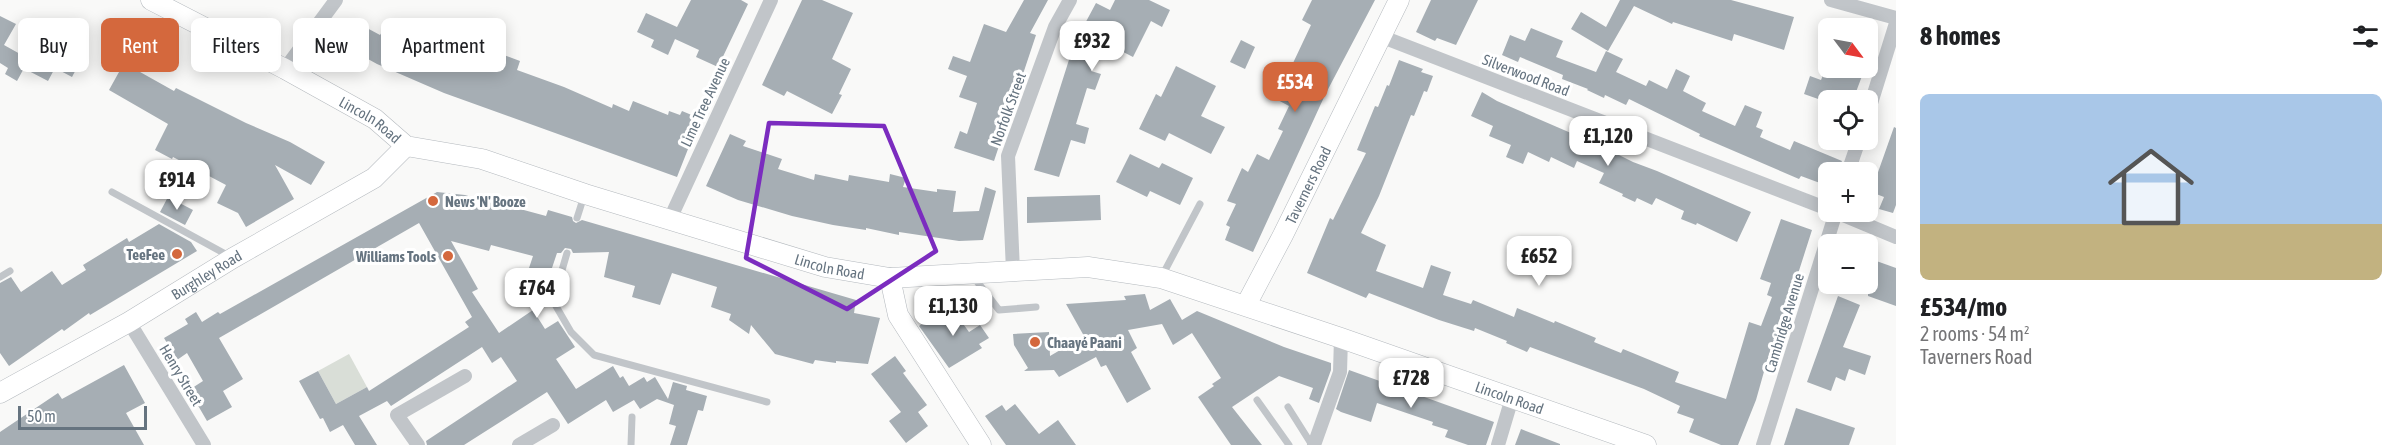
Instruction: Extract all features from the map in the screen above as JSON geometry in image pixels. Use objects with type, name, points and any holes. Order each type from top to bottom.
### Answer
[{"type":"street","name":"Lincoln Road","points":[[151,0],[285,69],[375,119],[405,146],[482,159],[585,194],[825,267],[890,278],[1088,267],[1161,278],[1246,305],[1646,445]]},
{"type":"street","points":[[285,69],[336,0]]},
{"type":"street","name":"Lime Tree Avenue","points":[[670,219],[771,0]]},
{"type":"street","name":"Norfolk Street","points":[[1013,271],[1008,156],[1055,27],[1070,0]]},
{"type":"street","name":"Taverners Road","points":[[1246,305],[1399,0]]},
{"type":"street","points":[[1831,0],[1896,18]]},
{"type":"street","points":[[1875,90],[1896,23]]},
{"type":"street","name":"Silverwood Road","points":[[1380,36],[1818,205]]},
{"type":"street","name":"Burghley Road","points":[[1,390],[129,322],[233,258],[374,178],[405,146]]},
{"type":"street","name":"Cambridge Avenue","points":[[1763,445],[1833,222]]},
{"type":"street","points":[[1860,222],[1896,237]]},
{"type":"street","points":[[890,278],[898,315],[981,445]]},
{"type":"street","name":"Henry Street","points":[[129,322],[204,445]]},
{"type":"street","points":[[1313,445],[1340,372],[1341,338]]},
{"type":"street","points":[[418,445],[397,415],[465,376]]},
{"type":"street","points":[[1498,445],[1512,398]]},
{"type":"street","points":[[519,445],[553,425]]},
{"type":"lane","points":[[112,192],[233,258]]},
{"type":"lane","points":[[577,218],[585,194]]},
{"type":"lane","points":[[1161,278],[1200,204]]},
{"type":"lane","points":[[567,253],[554,301],[571,332],[594,355],[767,402]]},
{"type":"lane","points":[[0,277],[10,271]]},
{"type":"lane","points":[[970,273],[999,310],[1036,308]]},
{"type":"lane","points":[[1257,400],[1289,445]]},
{"type":"lane","points":[[1288,407],[1313,445]]},
{"type":"lane","points":[[631,445],[632,417]]},
{"type":"highlighted area","points":[[769,123],[884,126],[936,251],[847,309],[746,258]]},
{"type":"shaded area","points":[[349,354],[367,387],[336,404],[318,371]]},
{"type":"building","points":[[691,0],[741,0],[748,4],[718,67],[696,57],[699,50],[675,39],[668,55],[651,47],[654,40],[637,32],[646,13],[677,27]]},
{"type":"building","points":[[802,0],[822,0],[853,13],[832,59],[851,69],[839,94],[842,95],[832,114],[787,91],[784,96],[762,85]]},
{"type":"building","points":[[1024,0],[1048,0],[1030,33],[1036,35],[994,161],[954,148],[960,131],[967,134],[977,103],[959,97],[967,76],[948,69],[953,56],[970,62],[984,24],[1006,32]]},
{"type":"building","points":[[1115,0],[1149,0],[1170,10],[1162,27],[1151,21],[1133,57],[1100,40],[1091,71],[1101,74],[1095,90],[1087,88],[1076,124],[1089,128],[1085,144],[1071,140],[1059,177],[1034,170],[1074,44],[1096,3],[1110,10]]},
{"type":"building","points":[[1312,0],[1375,0],[1325,95],[1253,252],[1225,240],[1230,227],[1226,225],[1236,204],[1227,201],[1242,168],[1248,172],[1257,154],[1269,160],[1283,131],[1278,129],[1289,106],[1276,99],[1311,25],[1302,20]]},
{"type":"building","points":[[1431,0],[1478,0],[1456,45],[1437,38],[1435,41],[1416,32]]},
{"type":"building","points":[[1620,0],[1731,0],[1794,17],[1784,50],[1734,34],[1732,41],[1673,22],[1672,24],[1634,6],[1608,51],[1571,29],[1581,12],[1606,27]]},
{"type":"building","points":[[0,16],[16,24],[4,45],[18,53],[18,72],[22,72],[17,81],[5,74],[8,68],[0,63]]},
{"type":"building","points":[[1531,28],[1563,41],[1556,57],[1596,72],[1606,51],[1623,59],[1616,72],[1646,86],[1649,80],[1667,89],[1676,69],[1690,76],[1683,91],[1706,103],[1702,111],[1735,126],[1745,105],[1762,112],[1756,127],[1763,130],[1760,137],[1790,150],[1794,141],[1842,161],[1818,162],[1818,182],[1801,176],[1799,179],[1699,136],[1700,134],[1629,99],[1626,105],[1605,95],[1604,98],[1562,79],[1563,75],[1520,57],[1518,62],[1502,55],[1510,35],[1525,41]]},
{"type":"building","points":[[369,29],[381,34],[381,66],[369,60]]},
{"type":"building","points":[[1241,40],[1255,47],[1245,69],[1230,62]]},
{"type":"building","points":[[506,56],[520,61],[517,70],[612,108],[613,104],[629,111],[633,101],[668,115],[669,111],[680,115],[682,111],[694,116],[684,142],[690,144],[677,177],[444,93],[395,72],[506,72]]},
{"type":"building","points":[[1399,60],[1423,69],[1421,72],[1433,76],[1414,116],[1411,115],[1379,196],[1361,233],[1386,245],[1376,271],[1423,288],[1431,265],[1451,272],[1443,295],[1471,304],[1473,300],[1514,317],[1517,308],[1554,323],[1555,321],[1596,338],[1594,342],[1621,353],[1623,349],[1679,372],[1675,382],[1726,399],[1749,322],[1761,326],[1772,297],[1767,295],[1771,283],[1760,279],[1781,219],[1812,230],[1756,400],[1738,445],[1721,445],[1689,432],[1694,419],[1677,413],[1680,406],[1644,389],[1530,347],[1527,352],[1475,328],[1474,331],[1439,320],[1369,293],[1366,298],[1307,273],[1330,218],[1333,220],[1366,153],[1357,150],[1375,106],[1378,107],[1387,85],[1389,86]]},
{"type":"building","points":[[1176,66],[1216,86],[1201,116],[1225,127],[1211,154],[1169,133],[1165,141],[1139,129],[1156,94],[1161,97]]},
{"type":"building","points":[[31,72],[53,72],[48,81]]},
{"type":"building","points":[[63,72],[75,72],[72,77]]},
{"type":"building","points":[[119,72],[140,72],[174,91],[176,88],[290,142],[325,162],[311,185],[275,165],[294,199],[246,227],[238,213],[217,203],[226,185],[155,150],[168,124],[109,90]]},
{"type":"building","points":[[1810,76],[1821,80],[1822,78],[1861,78],[1857,90],[1818,90],[1818,99],[1804,94]]},
{"type":"building","points":[[1482,92],[1497,101],[1633,162],[1751,212],[1737,242],[1697,223],[1696,225],[1681,219],[1684,211],[1656,198],[1652,205],[1637,198],[1635,202],[1622,196],[1623,194],[1599,183],[1604,173],[1577,161],[1574,168],[1551,157],[1549,162],[1528,152],[1523,164],[1506,157],[1511,145],[1489,136],[1493,126],[1471,116]]},
{"type":"building","points":[[1894,127],[1896,128],[1896,205],[1893,213],[1879,209],[1884,197],[1878,195],[1878,172]]},
{"type":"building","points":[[730,134],[746,141],[743,146],[782,159],[778,169],[814,180],[815,174],[848,181],[849,175],[889,182],[890,174],[906,178],[903,187],[937,192],[937,189],[956,191],[953,212],[979,211],[985,187],[996,191],[983,240],[959,241],[899,232],[899,235],[866,228],[866,230],[833,225],[738,200],[706,186]]},
{"type":"building","points":[[1130,154],[1159,168],[1162,163],[1193,178],[1180,205],[1150,191],[1147,197],[1116,182]]},
{"type":"building","points":[[437,192],[465,195],[546,216],[548,210],[572,217],[576,223],[582,220],[856,300],[854,313],[880,318],[868,364],[815,360],[813,364],[775,354],[751,325],[749,334],[729,320],[731,314],[711,307],[717,287],[672,273],[660,305],[632,297],[635,286],[604,277],[609,252],[573,253],[571,249],[565,248],[561,253],[557,253],[546,286],[525,280],[533,256],[491,245],[489,251],[451,241],[478,289],[472,292],[499,333],[533,310],[545,329],[558,321],[575,347],[556,359],[576,389],[613,366],[620,378],[623,376],[629,386],[644,377],[647,382],[655,377],[668,399],[673,382],[687,386],[686,390],[707,396],[703,411],[698,410],[687,445],[670,445],[676,426],[669,424],[674,405],[657,399],[640,409],[634,400],[613,412],[606,400],[568,424],[547,392],[464,445],[427,445],[426,441],[517,381],[501,357],[492,363],[482,347],[391,406],[387,401],[359,416],[377,445],[355,445],[343,425],[330,432],[299,381],[318,371],[336,404],[367,387],[369,391],[469,327],[465,322],[472,317],[419,223],[219,338],[243,379],[223,391],[232,407],[207,421],[189,390],[203,381],[187,353],[177,360],[164,338],[188,324],[185,319],[196,312],[202,322],[218,312],[220,314]]},
{"type":"building","points":[[1100,195],[1101,220],[1027,223],[1027,197]]},
{"type":"building","points":[[168,197],[193,210],[185,225],[160,212]]},
{"type":"building","points":[[159,224],[191,242],[197,251],[90,315],[89,313],[64,331],[62,329],[9,366],[0,353],[0,283],[11,277],[21,292],[52,271],[62,285],[86,270],[83,265],[127,238],[129,242]]},
{"type":"building","points":[[1878,262],[1896,268],[1896,306],[1868,296],[1868,294],[1878,294]]},
{"type":"building","points":[[1145,294],[1150,310],[1170,299],[1182,320],[1197,311],[1284,347],[1331,363],[1331,370],[1319,403],[1309,399],[1313,388],[1279,376],[1232,407],[1262,445],[1231,445],[1198,397],[1221,378],[1192,333],[1173,345],[1162,324],[1128,330],[1137,348],[1131,352],[1151,389],[1127,403],[1106,365],[1101,367],[1096,357],[1059,377],[1054,370],[1024,371],[1028,368],[1014,345],[1013,334],[1049,332],[1050,356],[1084,336],[1066,304],[1126,300],[1124,296]]},
{"type":"building","points":[[1838,296],[1860,305],[1843,347],[1871,356],[1865,375],[1849,369],[1845,381],[1836,377],[1831,391],[1807,382]]},
{"type":"building","points":[[951,307],[969,332],[980,325],[989,338],[979,344],[982,348],[949,368],[919,326],[935,314],[937,317]]},
{"type":"building","points":[[895,356],[906,371],[903,373],[927,405],[918,412],[928,426],[906,443],[889,421],[901,412],[871,374]]},
{"type":"building","points":[[124,365],[145,403],[126,413],[144,445],[0,445],[0,432],[58,393],[62,399]]},
{"type":"building","points":[[1349,370],[1494,422],[1486,445],[1468,445],[1445,437],[1448,430],[1432,425],[1433,422],[1377,403],[1371,422],[1341,412],[1336,409]]},
{"type":"building","points":[[1015,404],[1039,434],[1058,420],[1076,445],[1006,445],[985,416],[1002,405],[1006,411]]},
{"type":"building","points":[[1796,408],[1855,428],[1849,445],[1784,445]]},
{"type":"building","points":[[1521,429],[1560,444],[1560,445],[1515,445]]},
{"type":"place","name":"News 'N' Booze","points":[[433,201]]},
{"type":"place","name":"TeeFee","points":[[177,254]]},
{"type":"place","name":"Williams Tools","points":[[448,256]]},
{"type":"place","name":"Chaayé Paani","points":[[1035,342]]}]
